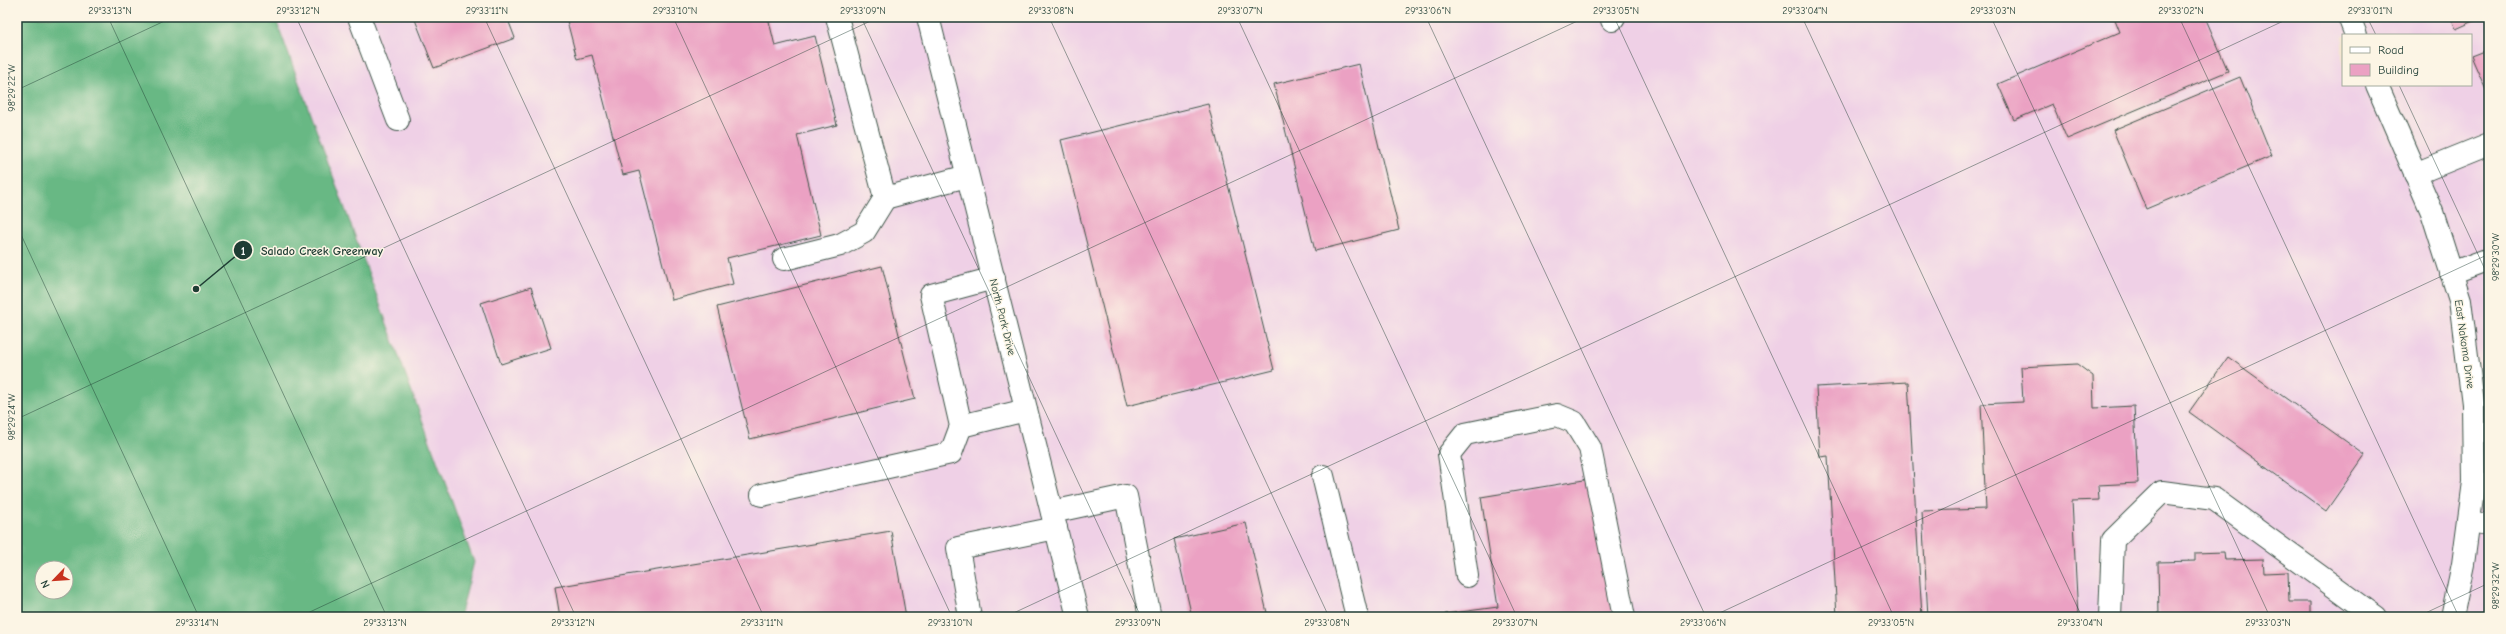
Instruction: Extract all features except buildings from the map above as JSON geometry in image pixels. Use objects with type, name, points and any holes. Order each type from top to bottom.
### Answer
[{"type":"street","points":[[359,17],[398,120]]},
{"type":"street","points":[[837,17],[885,198]]},
{"type":"street","name":"North Park Drive","points":[[928,17],[1078,617]]},
{"type":"street","points":[[2349,17],[2356,34]]},
{"type":"street","name":"East Nakoma Drive","points":[[2378,86],[2432,212],[2460,300],[2473,404],[2474,482],[2479,524],[2463,564],[2452,617]]},
{"type":"street","points":[[2415,174],[2489,144]]},
{"type":"street","points":[[784,259],[840,245],[864,232],[885,198],[967,176]]},
{"type":"street","points":[[2451,273],[2489,259]]},
{"type":"street","points":[[762,496],[951,453],[961,426],[931,295],[994,278]]},
{"type":"street","points":[[961,426],[1026,410]]},
{"type":"street","points":[[1467,576],[1449,454],[1465,434],[1557,415],[1574,422],[1590,448],[1624,617]]},
{"type":"street","points":[[1323,476],[1357,617]]},
{"type":"street","points":[[2110,617],[2113,540],[2162,492],[2214,499],[2350,609],[2376,617]]},
{"type":"street","points":[[970,617],[958,548],[1054,520],[1126,496],[1150,617]]},
{"type":"shaded area","points":[[275,17],[2489,17],[2489,617],[460,617],[474,561]]},
{"type":"green space","points":[[17,17],[275,17],[474,562],[460,617],[17,617]]},
{"type":"place","name":"Salado Creek Greenway","points":[[196,289]]}]
